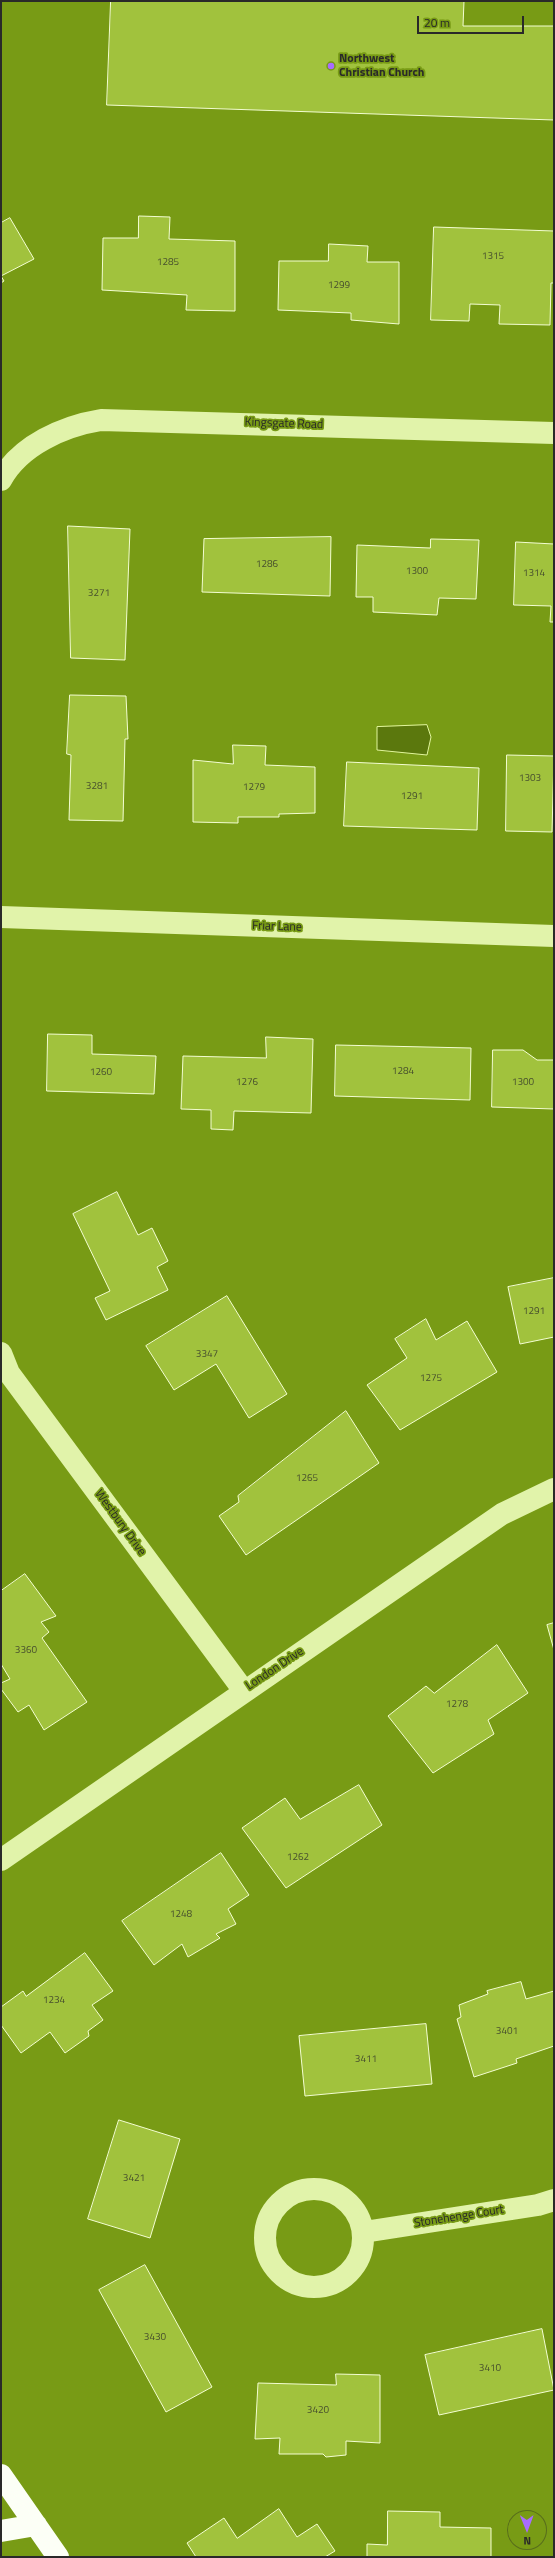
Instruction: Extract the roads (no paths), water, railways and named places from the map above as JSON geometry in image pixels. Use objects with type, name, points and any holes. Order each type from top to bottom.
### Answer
[{"type":"main road","points":[[1,2475],[58,2557]]},
{"type":"main road","points":[[1,2531],[36,2525]]},
{"type":"street","name":"Kingsgate Road","points":[[1,480],[23,454],[46,438],[74,425],[101,420],[554,433]]},
{"type":"street","name":"Friar Lane","points":[[1,917],[554,936]]},
{"type":"street","name":"Westbury Drive","points":[[1,1353],[9,1373],[244,1691]]},
{"type":"street","name":"London Drive","points":[[1,1860],[502,1514],[554,1489]]},
{"type":"street","points":[[309,2188],[329,2190],[346,2199],[358,2214],[364,2232],[362,2252],[354,2269],[338,2282],[320,2288],[301,2286],[283,2277],[271,2262],[265,2244],[266,2224],[275,2207],[290,2195],[309,2188]]},
{"type":"street","name":"Stonehenge Court","points":[[364,2232],[554,2200]]},
{"type":"place","name":"Northwest Christian Church","points":[[331,66]]}]
